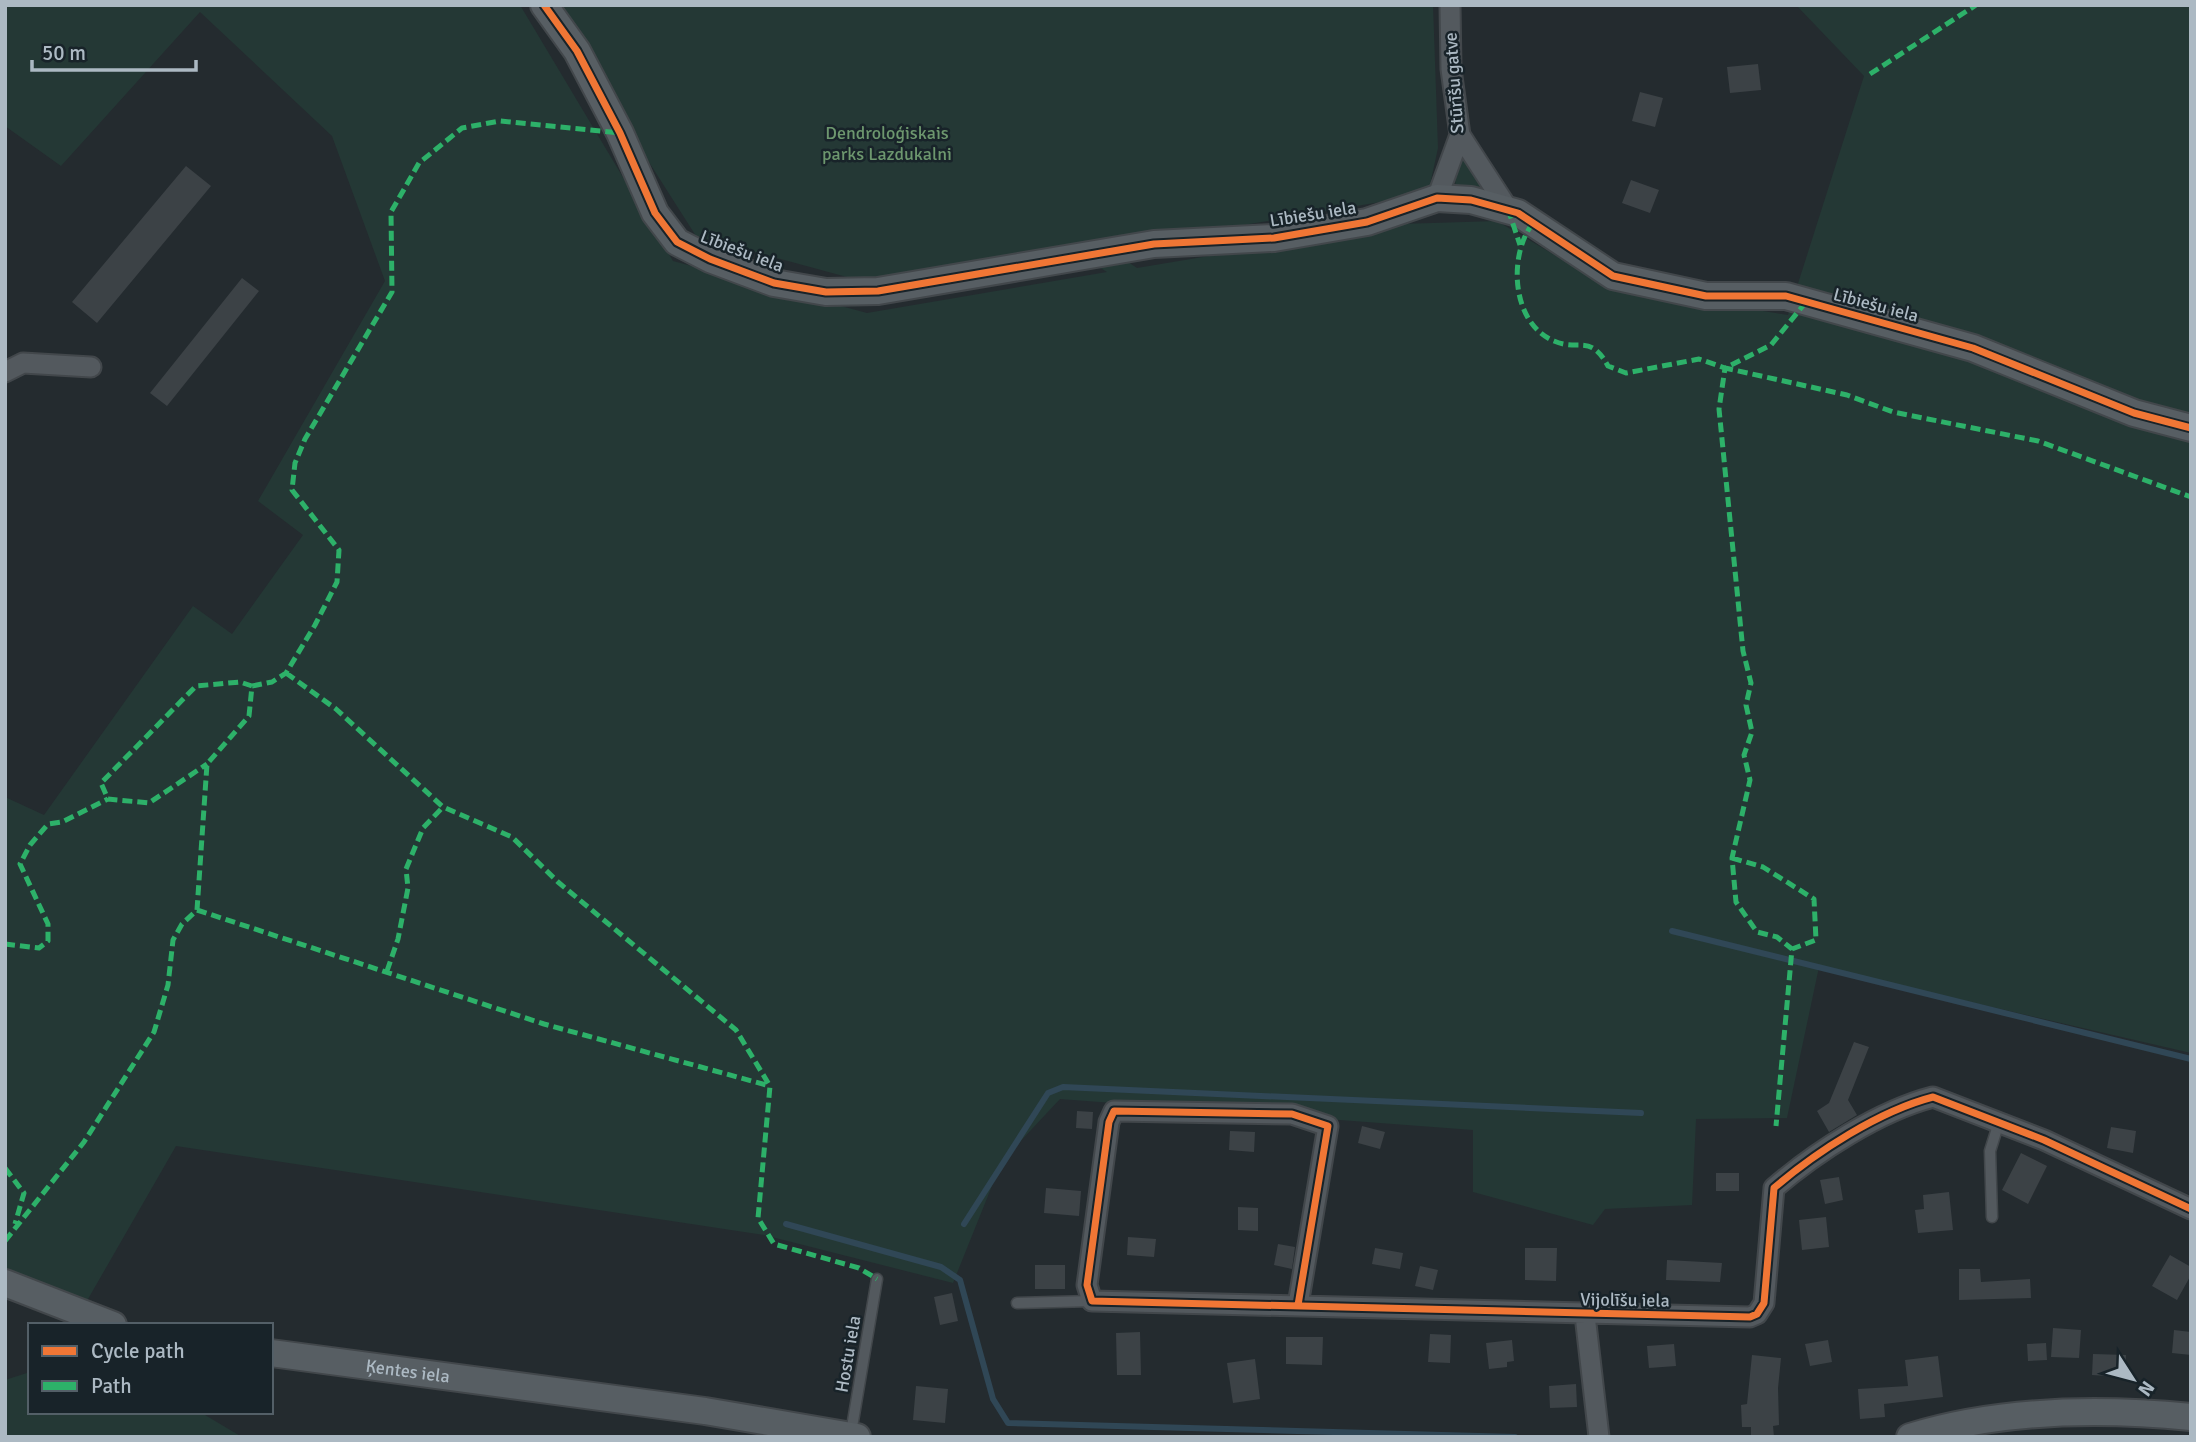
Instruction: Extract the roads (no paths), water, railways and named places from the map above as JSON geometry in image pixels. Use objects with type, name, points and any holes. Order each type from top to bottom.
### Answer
[{"type":"street","name":"Lībiešu iela","points":[[544,5],[577,51],[620,133],[655,213],[677,242],[709,259],[774,283],[826,292],[878,291],[1154,244],[1274,237],[1340,227],[1391,216],[1437,198],[1471,200],[1508,209],[1613,276],[1706,296],[1786,296],[1973,348],[2134,413],[2191,428]]},
{"type":"street","name":"Stūrīšu gatve","points":[[1437,198],[1460,135],[1451,69],[1450,5]]},
{"type":"street","points":[[1460,135],[1508,209]]},
{"type":"street","points":[[5,372],[23,363],[91,367]]},
{"type":"street","name":"Vijolīšu iela","points":[[1092,1301],[1750,1317],[1757,1314],[1764,1303],[1774,1188],[1831,1148],[1913,1103],[1933,1097],[1999,1122],[2191,1209]]},
{"type":"street","points":[[1092,1301],[1087,1285],[1109,1122],[1114,1111],[1292,1114],[1328,1126],[1298,1305]]},
{"type":"street","points":[[5,1283],[108,1323]]},
{"type":"street","points":[[1585,1315],[1599,1437]]},
{"type":"street","name":"Ķentes iela","points":[[273,1353],[546,1392],[705,1410],[853,1436]]},
{"type":"street","points":[[1910,1437],[2012,1416],[2049,1413],[2191,1417]]},
{"type":"lane","points":[[1992,1217],[1990,1151],[1999,1122]]},
{"type":"lane","name":"Hostu iela","points":[[853,1436],[877,1279]]},
{"type":"lane","name":"Vijolīšu iela","points":[[1017,1303],[1092,1301]]},
{"type":"waterway","points":[[1672,931],[2191,1059]]},
{"type":"waterway","points":[[964,1224],[1048,1093],[1063,1087],[1641,1113]]},
{"type":"waterway","points":[[786,1224],[941,1267],[960,1280],[993,1399],[1008,1423],[1515,1437]]},
{"type":"park label","name":"Dendroloģiskais parks Lazdukalni","points":[[887,143]]}]
